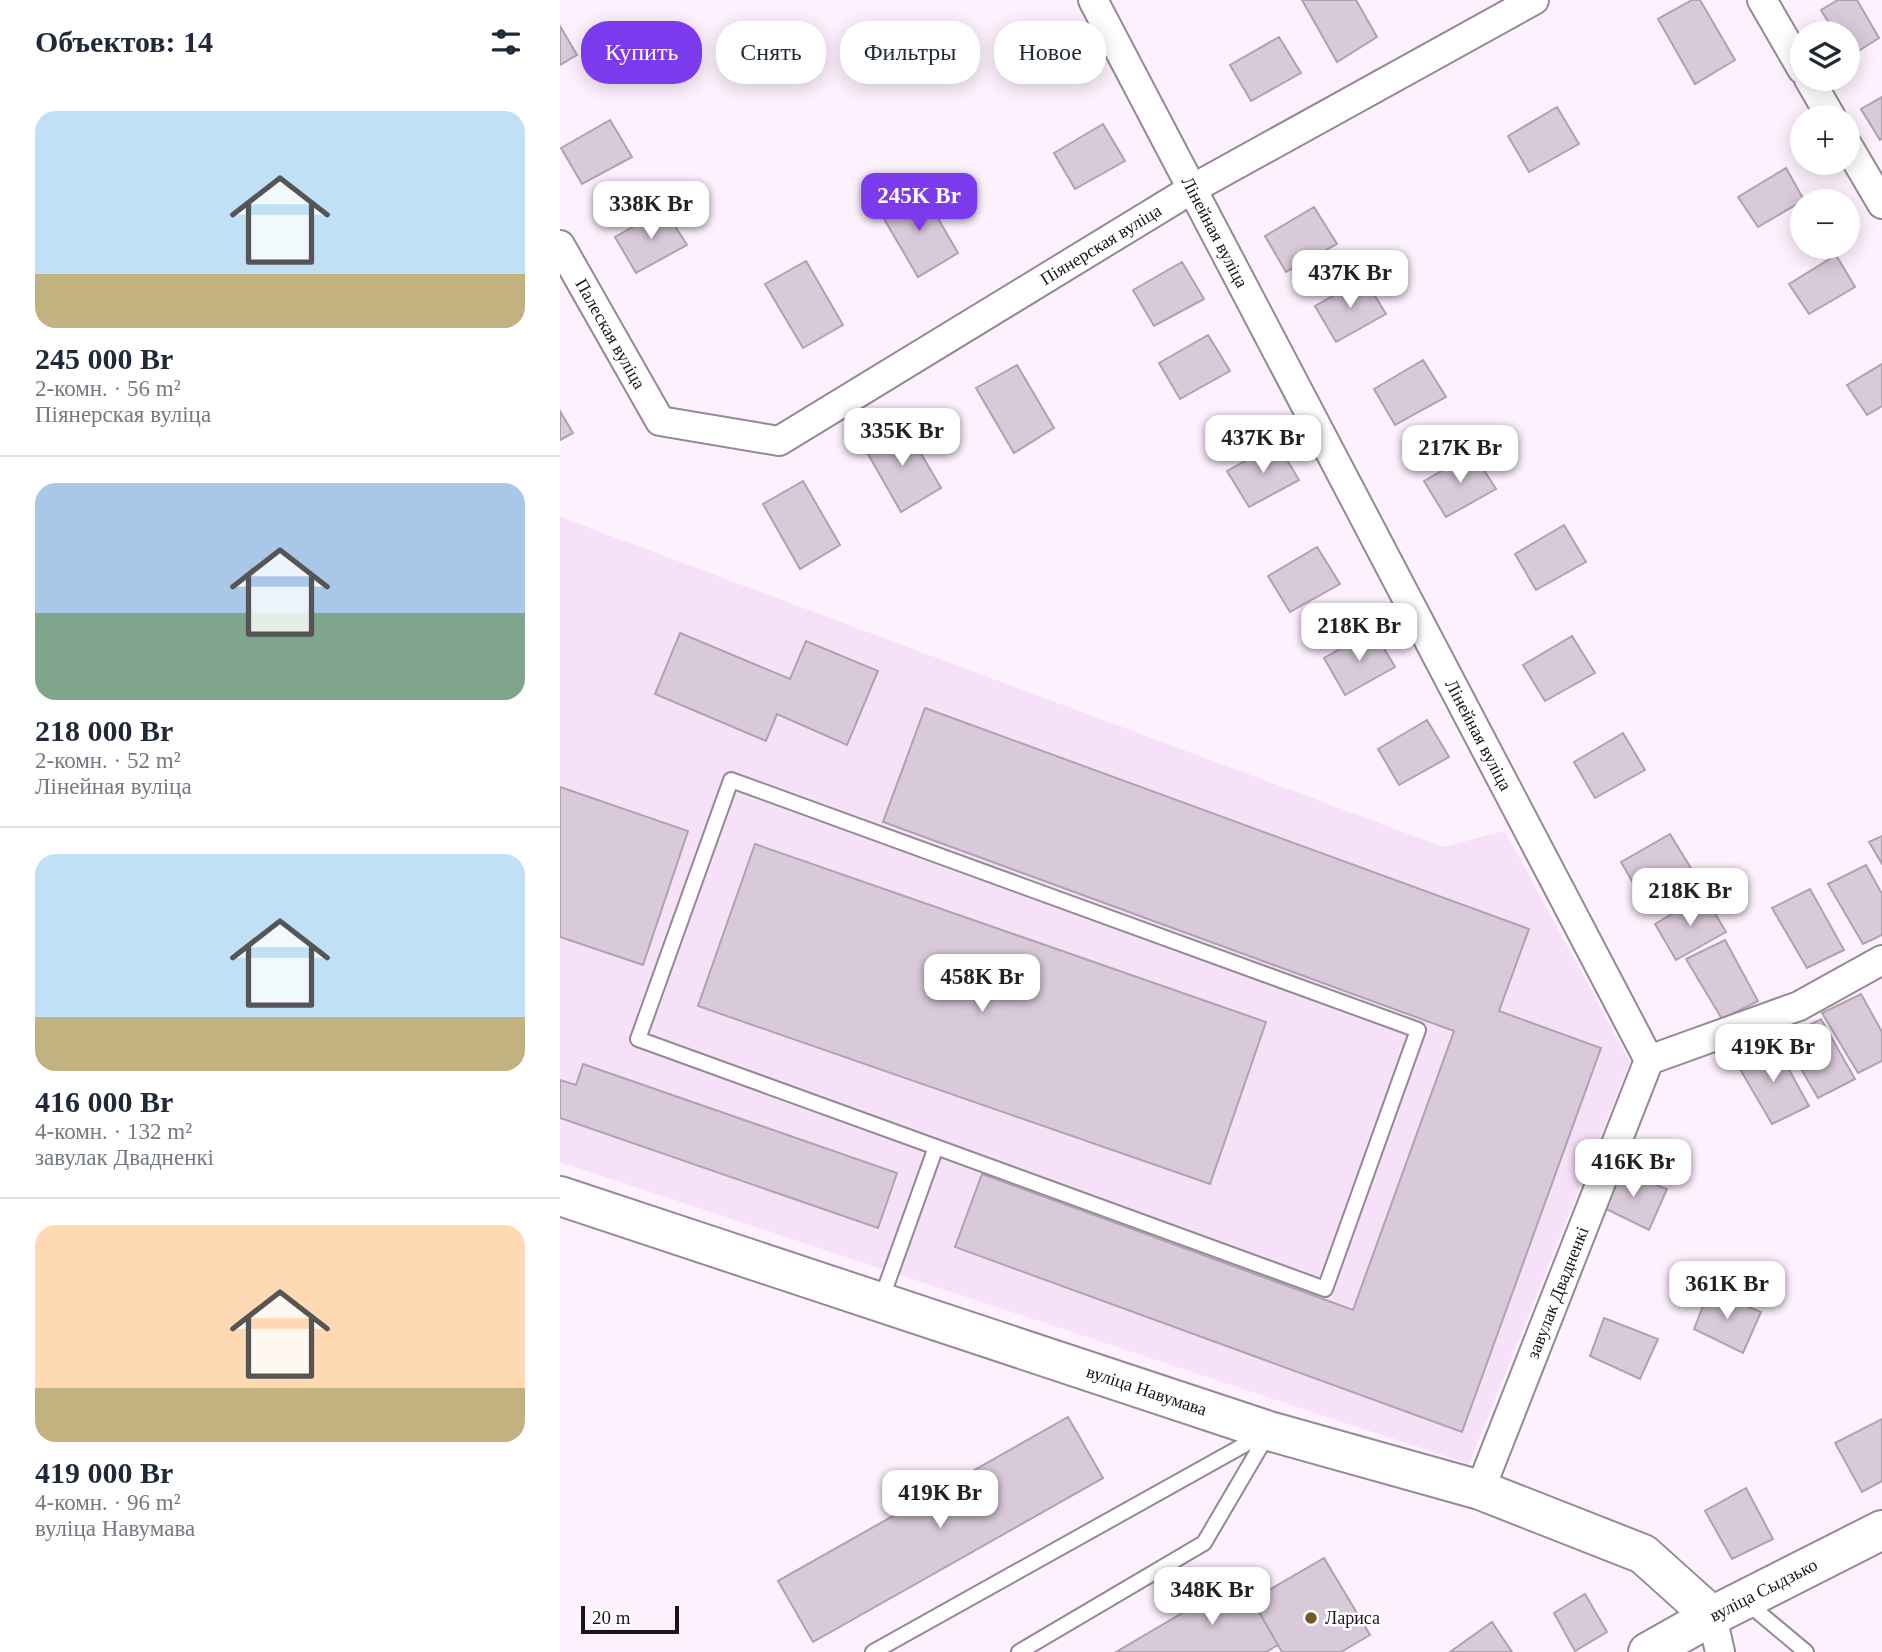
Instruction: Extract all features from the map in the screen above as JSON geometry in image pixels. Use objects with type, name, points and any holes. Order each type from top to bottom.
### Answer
[{"type":"street","name":"Лінейная вуліца","points":[[1093,0],[1649,1060]]},
{"type":"street","name":"Піянерская вуліца","points":[[660,421],[779,441],[1192,189],[1534,0]]},
{"type":"street","points":[[1762,0],[1790,48]]},
{"type":"street","points":[[1860,166],[1882,204]]},
{"type":"street","name":"Палеская вуліца","points":[[560,246],[660,421]]},
{"type":"street","points":[[1649,1060],[1799,1006],[1882,960]]},
{"type":"street","name":"завулак Двадненкі","points":[[1480,1490],[1649,1060]]},
{"type":"street","name":"вуліца Навумава","points":[[561,1197],[1269,1431],[1480,1490],[1643,1554],[1725,1623]]},
{"type":"street","name":"вуліца Сыдзько","points":[[1648,1652],[1725,1623],[1882,1530]]},
{"type":"lane","points":[[731,780],[1418,1030],[1325,1289],[936,1147],[638,1039],[731,780]]},
{"type":"lane","points":[[880,1301],[936,1147]]},
{"type":"lane","points":[[873,1652],[1269,1431]]},
{"type":"lane","points":[[1019,1652],[1204,1543],[1269,1431]]},
{"type":"lane","points":[[1725,1623],[1806,1652]]},
{"type":"shaded area","points":[[560,517],[1443,847],[1505,831],[1630,1062],[1469,1464],[560,1162]]},
{"type":"building","points":[[1302,0],[1356,0],[1377,37],[1337,62]]},
{"type":"building","points":[[1692,0],[1700,0],[1735,60],[1695,84],[1658,19]]},
{"type":"building","points":[[1838,0],[1857,0],[1879,38],[1860,50],[1860,21],[1828,21],[1821,10]]},
{"type":"building","points":[[560,26],[577,55],[560,65]]},
{"type":"building","points":[[1279,37],[1301,73],[1251,101],[1230,65]]},
{"type":"building","points":[[1882,97],[1882,139],[1880,140],[1861,109]]},
{"type":"building","points":[[1557,107],[1579,144],[1529,172],[1508,136]]},
{"type":"building","points":[[610,120],[632,157],[582,184],[561,148]]},
{"type":"building","points":[[1103,124],[1125,161],[1075,189],[1054,153]]},
{"type":"building","points":[[1786,168],[1798,189],[1790,189],[1790,208],[1758,227],[1738,197]]},
{"type":"building","points":[[921,189],[958,253],[918,277],[880,212]]},
{"type":"building","points":[[1314,207],[1337,244],[1286,272],[1265,236]]},
{"type":"building","points":[[664,209],[687,245],[636,273],[615,237]]},
{"type":"building","points":[[1830,259],[1838,259],[1855,287],[1809,314],[1789,284]]},
{"type":"building","points":[[806,261],[843,325],[803,348],[765,284]]},
{"type":"building","points":[[1182,262],[1204,299],[1154,326],[1133,290]]},
{"type":"building","points":[[1364,278],[1386,314],[1336,342],[1315,306]]},
{"type":"building","points":[[1208,335],[1230,371],[1180,399],[1159,363]]},
{"type":"building","points":[[1423,360],[1446,397],[1395,425],[1374,389]]},
{"type":"building","points":[[1882,364],[1882,406],[1867,415],[1847,385]]},
{"type":"building","points":[[1017,365],[1054,428],[1014,453],[976,388]]},
{"type":"building","points":[[560,411],[573,433],[560,440]]},
{"type":"building","points":[[904,424],[941,488],[901,512],[864,447]]},
{"type":"building","points":[[1277,443],[1299,480],[1249,507],[1227,471]]},
{"type":"building","points":[[1473,453],[1496,489],[1446,517],[1424,481]]},
{"type":"building","points":[[803,481],[840,545],[800,569],[763,504]]},
{"type":"building","points":[[1564,525],[1586,562],[1536,590],[1515,554]]},
{"type":"building","points":[[1317,547],[1340,584],[1290,612],[1268,576]]},
{"type":"building","points":[[1373,630],[1395,667],[1345,695],[1324,658]]},
{"type":"building","points":[[680,633],[790,679],[806,641],[878,671],[847,745],[777,714],[766,741],[655,694]]},
{"type":"building","points":[[1572,636],[1595,673],[1545,701],[1523,665]]},
{"type":"building","points":[[925,708],[1529,929],[1499,1011],[1601,1048],[1462,1432],[955,1247],[982,1174],[1353,1310],[1454,1031],[883,822]]},
{"type":"building","points":[[1427,720],[1449,757],[1399,785],[1378,749]]},
{"type":"building","points":[[1623,733],[1645,770],[1595,798],[1574,762]]},
{"type":"building","points":[[560,787],[688,831],[643,965],[560,937]]},
{"type":"building","points":[[1670,834],[1692,870],[1642,898],[1621,862]]},
{"type":"building","points":[[1882,836],[1882,864],[1869,842]]},
{"type":"building","points":[[755,844],[1266,1022],[1210,1184],[698,1006]]},
{"type":"building","points":[[1866,865],[1882,894],[1882,935],[1863,944],[1828,884]]},
{"type":"building","points":[[1810,889],[1844,950],[1807,968],[1772,908]]},
{"type":"building","points":[[1704,895],[1726,932],[1676,960],[1655,924]]},
{"type":"building","points":[[1725,940],[1758,1001],[1722,1019],[1686,959]]},
{"type":"building","points":[[1861,994],[1882,1032],[1882,1061],[1858,1073],[1822,1013]]},
{"type":"building","points":[[1821,1019],[1855,1079],[1818,1098],[1783,1038]]},
{"type":"building","points":[[1775,1044],[1809,1106],[1772,1124],[1737,1064]]},
{"type":"building","points":[[583,1064],[897,1173],[878,1228],[560,1118],[560,1080],[576,1085]]},
{"type":"building","points":[[1614,1169],[1667,1189],[1649,1230],[1600,1206]]},
{"type":"building","points":[[1709,1291],[1761,1312],[1743,1353],[1694,1329]]},
{"type":"building","points":[[1604,1318],[1658,1339],[1640,1379],[1590,1356]]},
{"type":"building","points":[[1068,1417],[1103,1478],[813,1642],[778,1581]]},
{"type":"building","points":[[1882,1419],[1882,1481],[1862,1492],[1835,1443]]},
{"type":"building","points":[[1746,1488],[1773,1539],[1732,1559],[1705,1511]]},
{"type":"building","name":"Лариса","points":[[1324,1558],[1370,1635],[1341,1652],[1282,1652],[1252,1600]]},
{"type":"building","points":[[1240,1579],[1278,1645],[1266,1652],[1116,1652]]},
{"type":"building","points":[[1585,1594],[1607,1632],[1575,1651],[1554,1613]]},
{"type":"building","points":[[1492,1622],[1512,1652],[1450,1652]]},
{"type":"place","name":"Лариса","points":[[1311,1618]]}]
